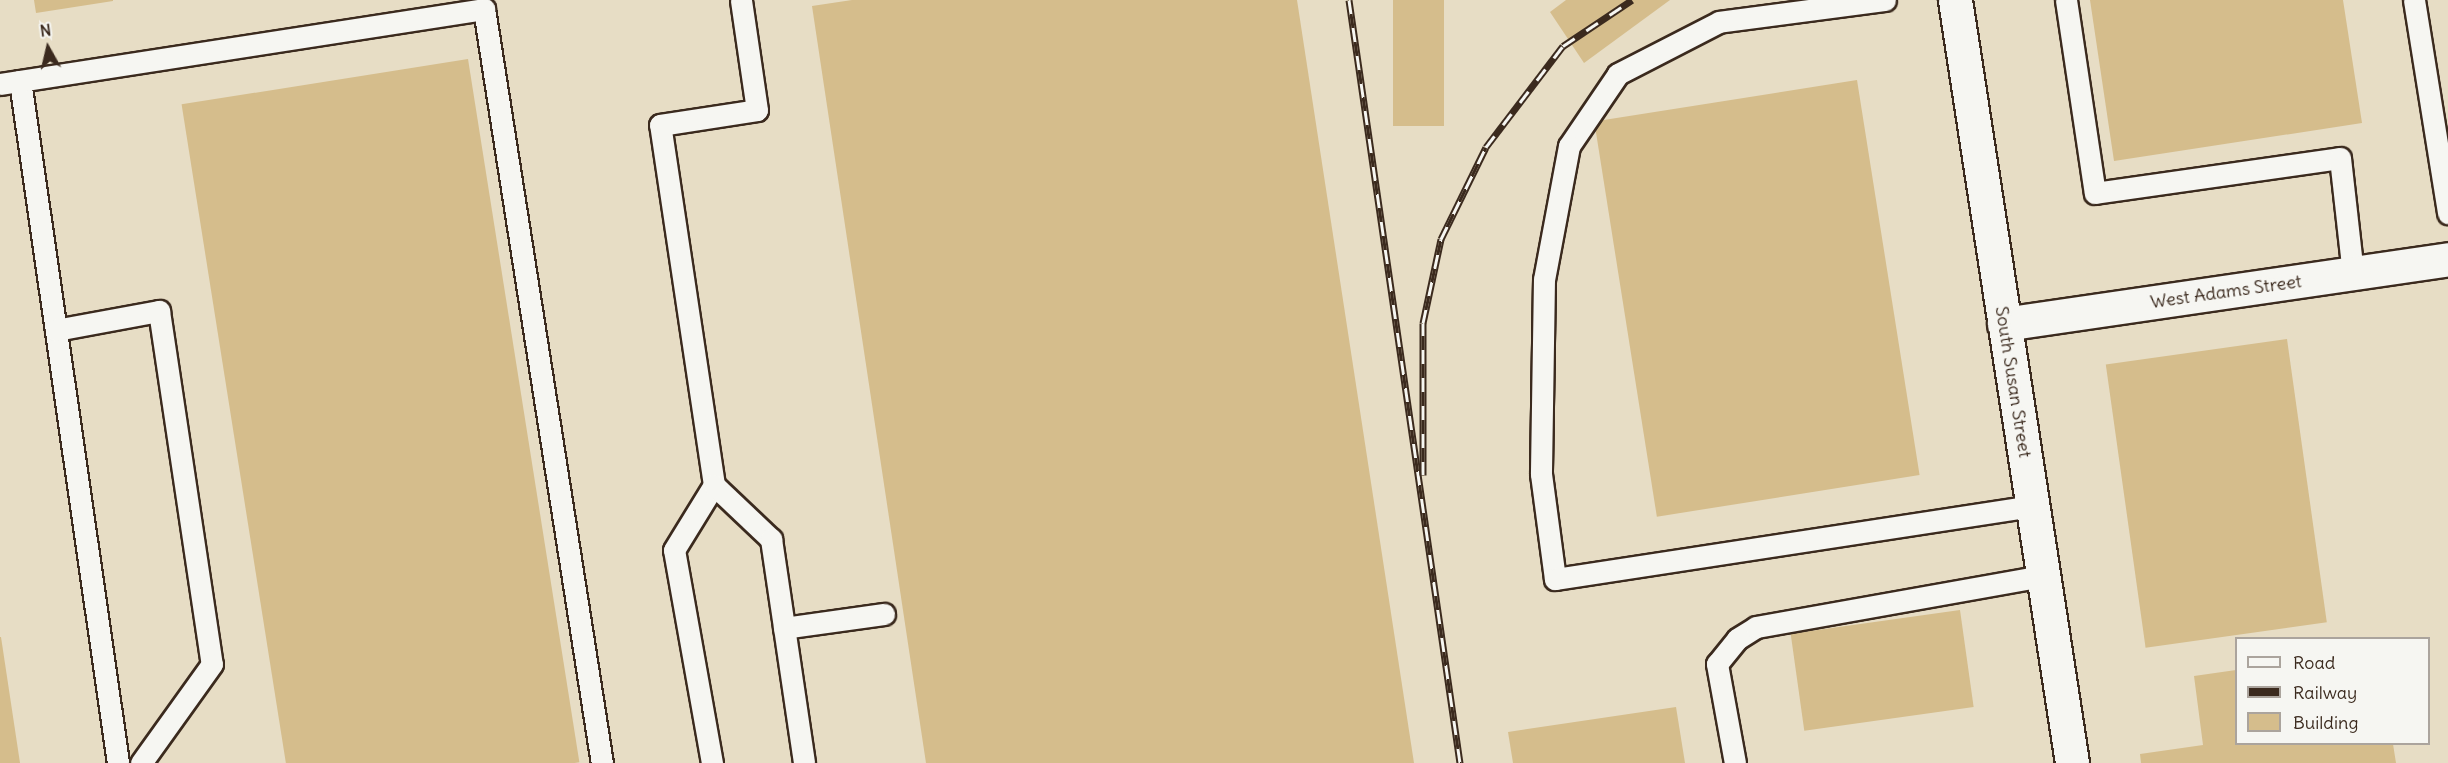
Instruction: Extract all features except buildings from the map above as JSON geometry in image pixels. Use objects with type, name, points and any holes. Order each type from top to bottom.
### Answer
[{"type":"street","name":"South Susan Street","points":[[1955,0],[2072,763]]},
{"type":"street","name":"West Adams Street","points":[[2004,324],[2448,259]]},
{"type":"lane","points":[[741,0],[757,110],[660,125],[714,485],[771,538],[804,763]]},
{"type":"lane","points":[[1885,0],[1719,22],[1618,74],[1569,146],[1544,279],[1541,474],[1555,579],[2032,506]]},
{"type":"lane","points":[[2066,0],[2094,193],[2340,158],[2353,273]]},
{"type":"lane","points":[[2414,0],[2448,213]]},
{"type":"lane","points":[[118,763],[56,330],[10,83],[484,9],[602,763]]},
{"type":"lane","points":[[56,330],[159,311],[212,664],[141,763]]},
{"type":"lane","points":[[712,763],[674,550],[714,485]]},
{"type":"lane","points":[[1735,763],[1717,664],[1737,639],[1756,627],[2043,576]]},
{"type":"lane","points":[[784,628],[884,614]]},
{"type":"shaded area","points":[[0,0],[2448,0],[2448,763],[0,763]]},
{"type":"railway","points":[[1349,0],[1460,763]]},
{"type":"railway","points":[[1423,475],[1423,323],[1441,239],[1486,147],[1563,46],[1632,0]]}]
